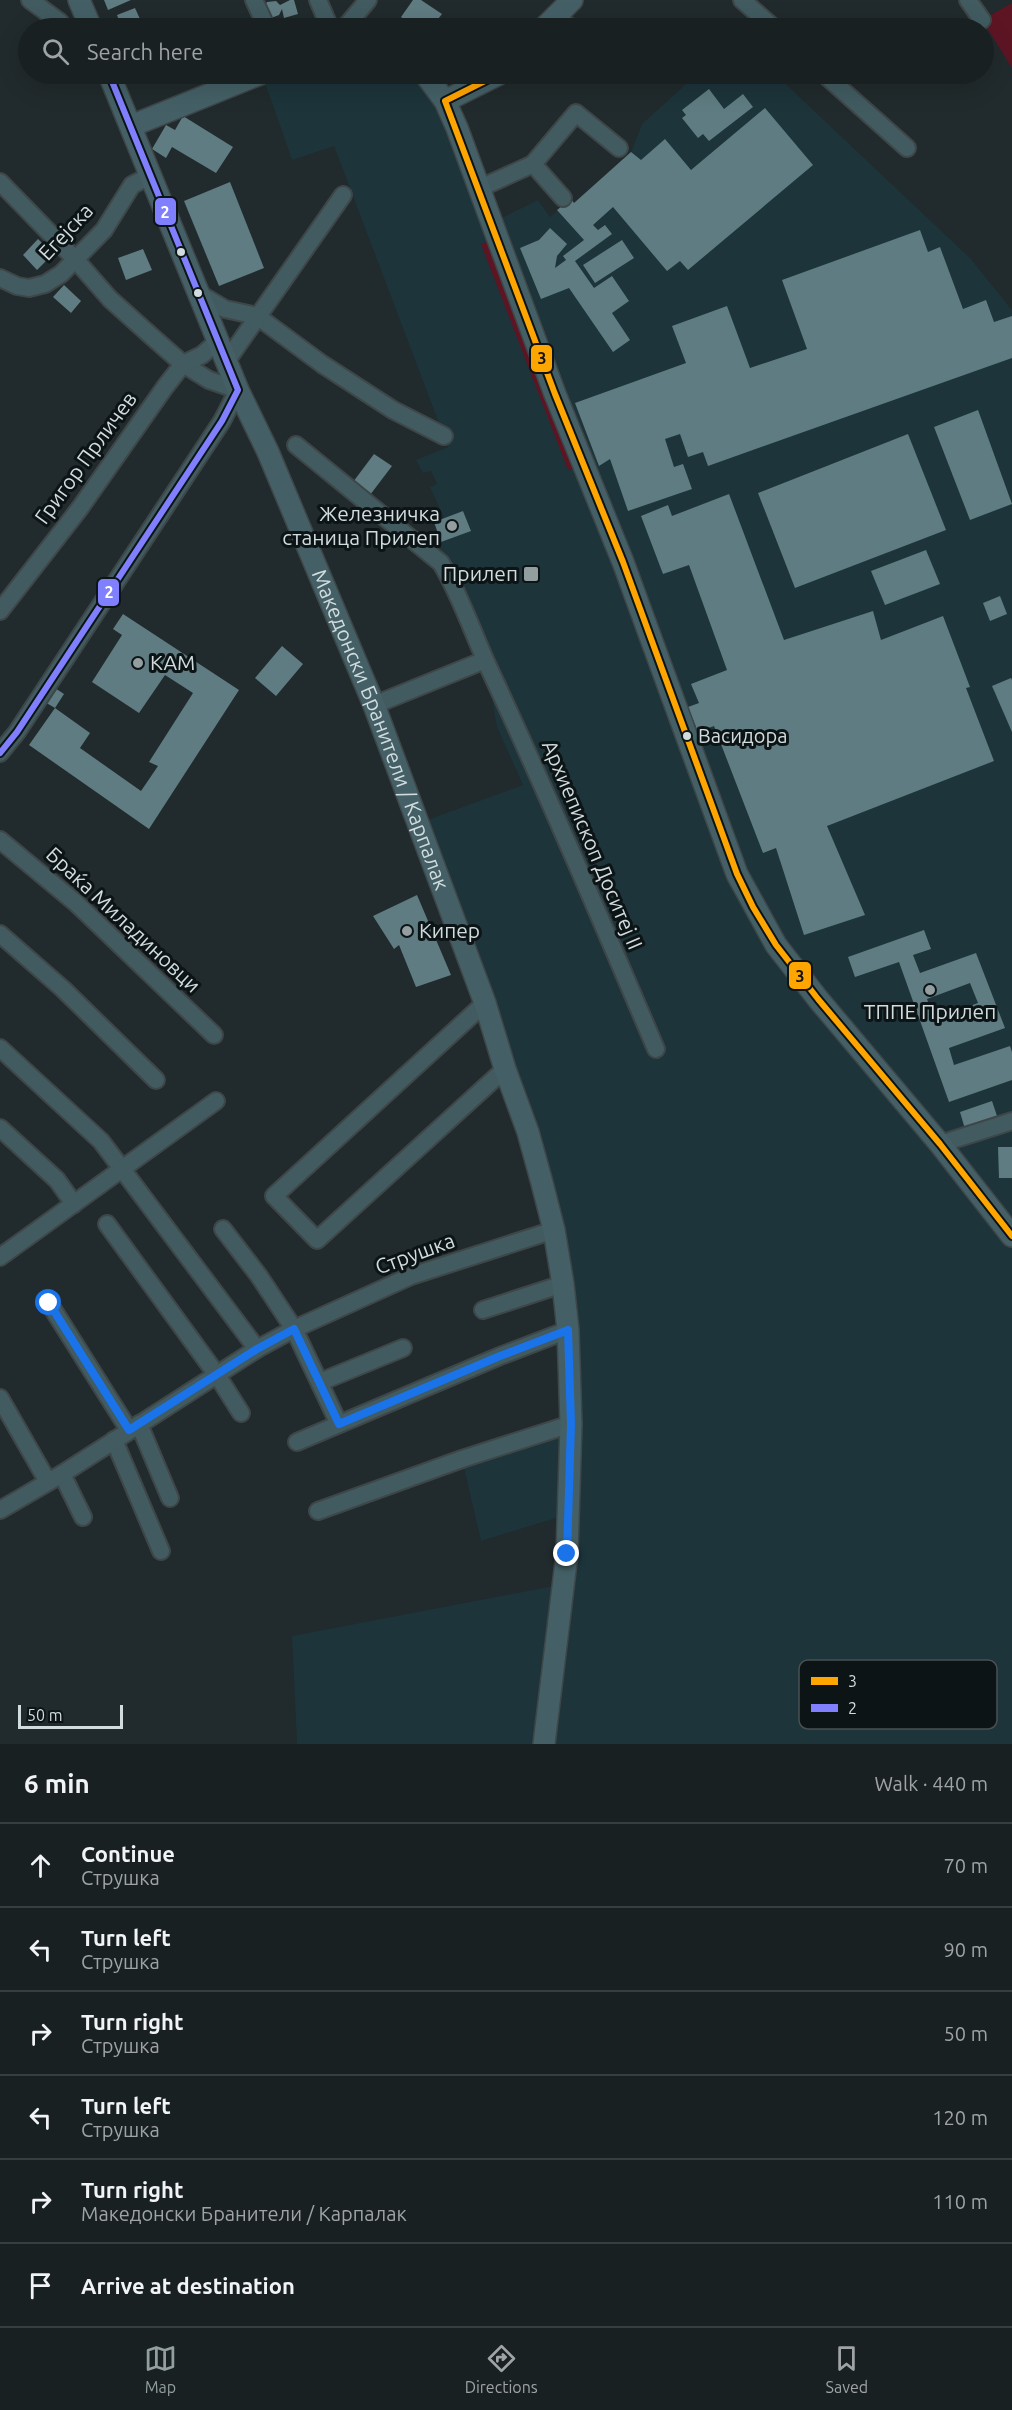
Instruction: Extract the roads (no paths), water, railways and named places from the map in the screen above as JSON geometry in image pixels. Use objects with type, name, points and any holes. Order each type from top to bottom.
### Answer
[{"type":"main road","points":[[79,0],[87,18]]},
{"type":"main road","points":[[561,18],[572,0]]},
{"type":"main road","name":"Македонски Бранители / Карпалак","points":[[113,84],[226,362],[268,452],[374,705],[484,1003],[528,1132],[554,1230],[568,1330],[571,1424],[567,1554],[544,1744]]},
{"type":"main road","points":[[131,126],[235,84]]},
{"type":"main road","points":[[432,84],[445,101],[555,394],[623,562],[737,874],[753,907],[776,945],[818,999],[940,1144],[1012,1236]]},
{"type":"main road","points":[[445,101],[479,84]]},
{"type":"street","points":[[30,0],[55,18]]},
{"type":"street","points":[[254,0],[262,18]]},
{"type":"street","points":[[318,0],[326,18]]},
{"type":"street","points":[[353,18],[368,0]]},
{"type":"street","points":[[742,0],[763,18]]},
{"type":"street","points":[[968,0],[981,18]]},
{"type":"street","points":[[835,84],[907,148]]},
{"type":"street","points":[[478,189],[534,164],[576,113],[619,148]]},
{"type":"street","points":[[534,164],[563,198]]},
{"type":"street","name":"Егејска","points":[[1,281],[29,288],[45,284],[61,274],[104,230],[132,184],[150,176]]},
{"type":"street","points":[[0,182],[75,259],[110,299],[183,364],[209,380],[238,390],[216,431],[17,732],[0,753]]},
{"type":"street","points":[[226,362],[344,195]]},
{"type":"street","points":[[198,293],[225,309],[257,316],[322,364],[393,410],[444,436]]},
{"type":"street","name":"Григор Прличев","points":[[0,611],[80,508],[183,364],[202,355],[218,341]]},
{"type":"street","name":"Архиепископ Доситеј II","points":[[296,445],[441,564],[457,590],[484,660],[538,773],[656,1049]]},
{"type":"street","points":[[374,705],[484,660]]},
{"type":"street","name":"Браќа Миладиновци","points":[[0,840],[76,903],[214,1035]]},
{"type":"street","points":[[0,934],[63,989],[156,1080]]},
{"type":"street","points":[[484,1003],[274,1196],[317,1240],[505,1069]]},
{"type":"street","points":[[0,1048],[101,1141],[257,1349]]},
{"type":"street","points":[[0,1257],[216,1101]]},
{"type":"street","points":[[940,1144],[1012,1121]]},
{"type":"street","points":[[0,1128],[57,1180],[74,1204]]},
{"type":"street","points":[[107,1224],[217,1375],[241,1413]]},
{"type":"street","points":[[223,1229],[259,1275],[294,1329],[339,1424]]},
{"type":"street","name":"Струшка","points":[[0,1510],[55,1478],[257,1349],[294,1329],[411,1276],[554,1230]]},
{"type":"street","points":[[483,1310],[563,1284]]},
{"type":"street","points":[[49,1303],[134,1427],[170,1498]]},
{"type":"street","points":[[297,1442],[500,1356],[568,1330]]},
{"type":"street","points":[[320,1382],[403,1348]]},
{"type":"street","points":[[0,1398],[82,1517]]},
{"type":"street","points":[[318,1510],[462,1459],[571,1424]]},
{"type":"street","points":[[114,1440],[161,1551]]},
{"type":"place","name":"Железничка станица Прилеп","points":[[452,526]]},
{"type":"place","name":"Прилеп","points":[[531,574]]},
{"type":"place","name":"КАМ","points":[[138,663]]},
{"type":"place","name":"Васидора","points":[[687,736]]},
{"type":"place","name":"Кипер","points":[[407,931]]},
{"type":"place","name":"ТППЕ Прилеп","points":[[930,990]]}]
